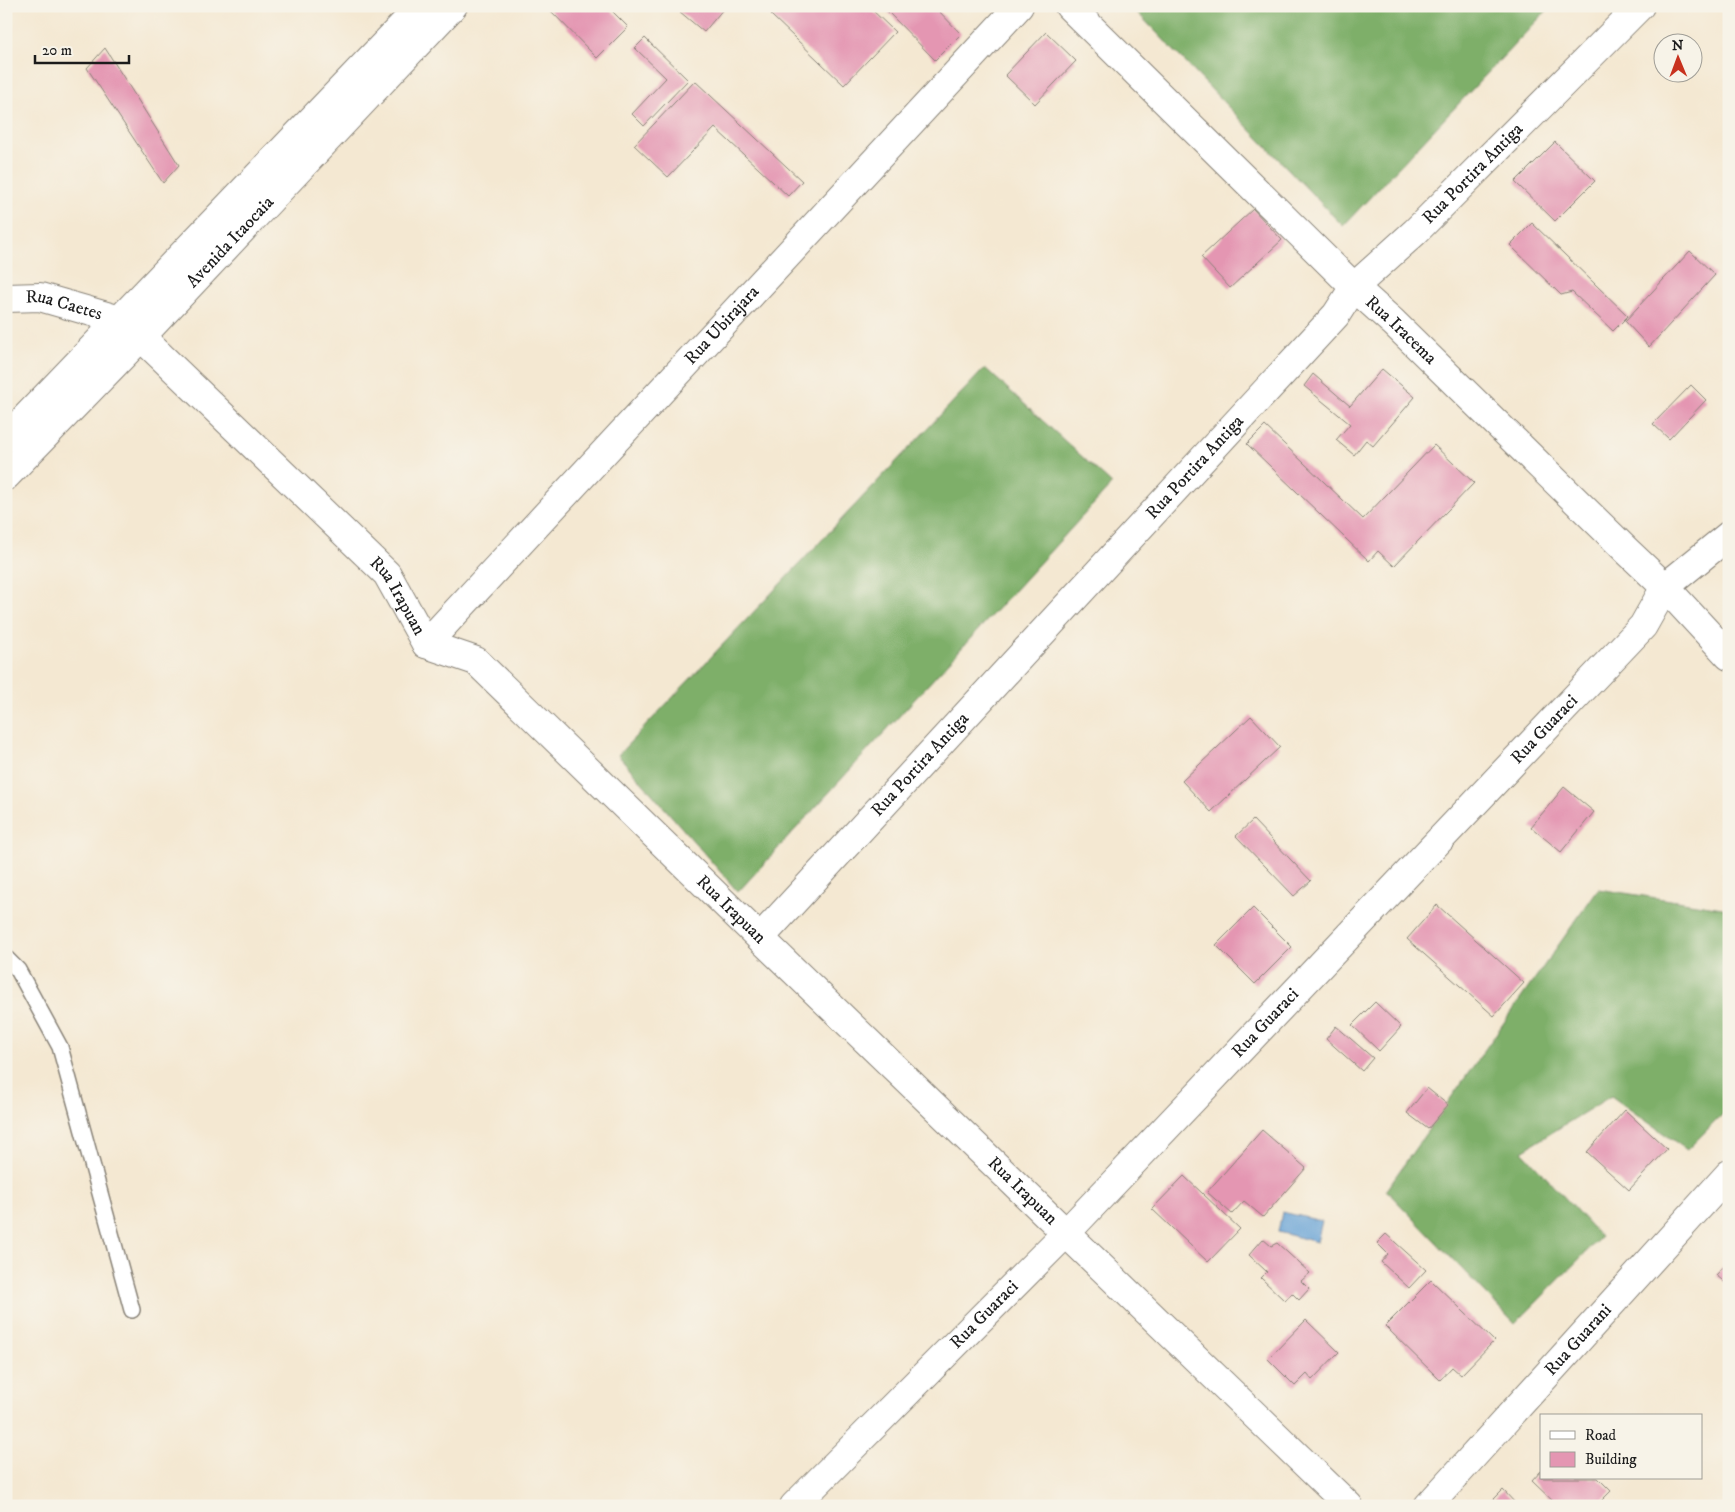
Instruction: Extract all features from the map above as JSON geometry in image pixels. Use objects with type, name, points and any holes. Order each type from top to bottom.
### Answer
[{"type":"street","name":"Avenida Itaocaia","points":[[6,476],[131,328],[421,6]]},
{"type":"street","name":"Avenida Itaocaia","points":[[6,438],[131,328],[453,6]]},
{"type":"street","name":"Rua Ubirajara","points":[[426,644],[1019,6]]},
{"type":"street","name":"Rua Iracema","points":[[1069,6],[1354,287],[1394,323],[1665,587],[1729,656]]},
{"type":"street","name":"Rua Portira Antiga","points":[[760,938],[1336,315],[1354,287],[1415,232],[1640,6]]},
{"type":"street","name":"Rua Caetes","points":[[6,298],[40,297],[131,328]]},
{"type":"street","name":"Rua Irapuan","points":[[131,328],[387,574],[426,644],[476,661],[760,938],[1349,1506]]},
{"type":"street","name":"Rua Guaraci","points":[[794,1506],[1067,1232],[1643,626],[1665,587],[1729,535]]},
{"type":"street","name":"Rua Guarani","points":[[1428,1506],[1729,1174]]},
{"type":"lane","points":[[6,958],[18,970],[60,1047],[132,1310]]},
{"type":"green space","points":[[1131,6],[1551,6],[1343,226]]},
{"type":"green space","points":[[985,368],[1112,484],[738,892],[618,755]]},
{"type":"green space","points":[[1598,889],[1729,909],[1729,1108],[1687,1150],[1611,1096],[1522,1151],[1601,1237],[1515,1324],[1386,1190]]},
{"type":"water","points":[[1282,1212],[1322,1221],[1317,1242],[1278,1232]]},
{"type":"building","points":[[546,6],[607,6],[628,27],[597,58]]},
{"type":"building","points":[[673,6],[722,6],[724,8],[704,32]]},
{"type":"building","points":[[779,6],[868,6],[895,32],[844,85],[771,15]]},
{"type":"building","points":[[892,6],[934,6],[961,34],[935,60],[887,11]]},
{"type":"building","points":[[1046,32],[1076,61],[1035,104],[1005,75]]},
{"type":"building","points":[[645,38],[688,80],[644,126],[632,114],[666,78],[635,48]]},
{"type":"building","points":[[105,48],[179,165],[163,183],[87,68]]},
{"type":"building","points":[[695,81],[802,181],[788,196],[715,128],[668,177],[634,145]]},
{"type":"building","points":[[1555,142],[1595,181],[1555,221],[1515,182]]},
{"type":"building","points":[[1253,209],[1282,240],[1230,288],[1201,257]]},
{"type":"building","points":[[1532,223],[1628,316],[1613,331],[1572,292],[1561,295],[1510,245]]},
{"type":"building","points":[[1690,251],[1715,275],[1649,347],[1625,321]]},
{"type":"building","points":[[1382,369],[1415,397],[1373,446],[1366,440],[1354,455],[1336,440],[1350,424],[1304,386],[1313,374],[1350,406]]},
{"type":"building","points":[[1691,385],[1706,400],[1669,439],[1653,424]]},
{"type":"building","points":[[1265,426],[1363,519],[1434,445],[1474,483],[1394,566],[1378,551],[1369,561],[1247,444]]},
{"type":"building","points":[[1251,716],[1280,747],[1211,812],[1182,781]]},
{"type":"building","points":[[1564,787],[1594,812],[1561,852],[1531,827]]},
{"type":"building","points":[[1253,820],[1311,881],[1294,896],[1236,836]]},
{"type":"building","points":[[1437,905],[1524,983],[1494,1016],[1407,939]]},
{"type":"building","points":[[1253,908],[1292,947],[1255,984],[1216,945]]},
{"type":"building","points":[[1375,1002],[1401,1027],[1379,1051],[1352,1025]]},
{"type":"building","points":[[1336,1026],[1373,1058],[1362,1071],[1326,1039]]},
{"type":"building","points":[[1427,1088],[1448,1105],[1428,1129],[1407,1113]]},
{"type":"building","points":[[1625,1110],[1667,1149],[1629,1190],[1587,1152]]},
{"type":"building","points":[[1262,1130],[1306,1168],[1263,1217],[1244,1201],[1232,1214],[1207,1192]]},
{"type":"building","points":[[1184,1176],[1240,1229],[1208,1262],[1152,1209]]},
{"type":"building","points":[[1386,1234],[1426,1270],[1409,1288],[1381,1262],[1388,1254],[1377,1243]]},
{"type":"building","points":[[1263,1239],[1271,1246],[1277,1243],[1310,1273],[1301,1281],[1309,1289],[1299,1300],[1292,1293],[1285,1301],[1261,1278],[1267,1272],[1249,1255]]},
{"type":"building","points":[[1729,1261],[1729,1286],[1716,1275]]},
{"type":"building","points":[[1431,1280],[1494,1341],[1461,1375],[1452,1367],[1440,1380],[1385,1326]]},
{"type":"building","points":[[1306,1320],[1339,1352],[1312,1380],[1307,1374],[1295,1386],[1268,1359]]},
{"type":"building","points":[[1540,1472],[1540,1480],[1600,1480],[1611,1491],[1596,1506],[1558,1506],[1532,1481]]},
{"type":"building","points":[[1503,1490],[1518,1506],[1487,1506]]}]
